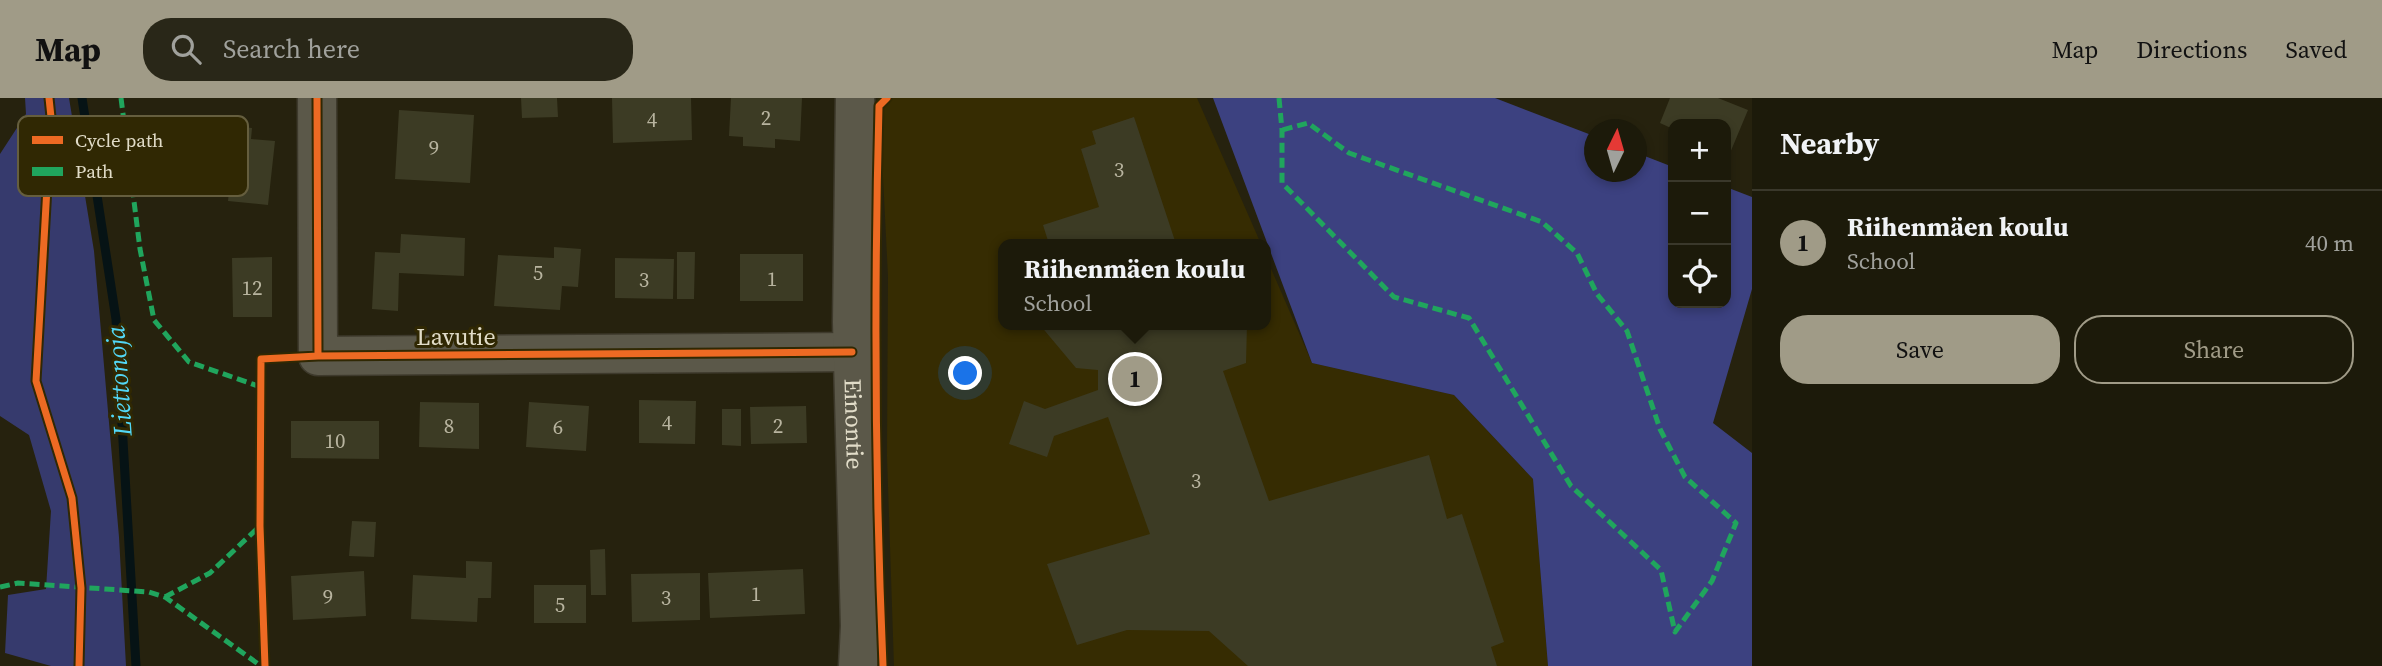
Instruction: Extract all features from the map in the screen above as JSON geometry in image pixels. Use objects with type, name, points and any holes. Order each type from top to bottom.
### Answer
[{"type":"street","name":"Lavutie","points":[[317,98],[318,356],[852,352]]},
{"type":"street","name":"Einontie","points":[[855,98],[852,352],[860,626],[858,666]]},
{"type":"shaded area","points":[[25,98],[69,98],[72,116],[25,116]]},
{"type":"shaded area","points":[[879,98],[1197,98],[1259,239],[998,239],[998,330],[1271,330],[1271,269],[1312,363],[1454,395],[1533,479],[1548,666],[894,666],[887,456],[888,276]]},
{"type":"shaded area","points":[[1213,98],[1495,98],[1584,132],[1584,182],[1647,182],[1647,157],[1668,165],[1668,308],[1731,308],[1731,189],[1752,197],[1752,289],[1713,423],[1752,453],[1752,666],[1548,666],[1533,479],[1454,395],[1312,363],[1271,253],[1271,239],[1266,239]]},
{"type":"shaded area","points":[[18,126],[18,196],[85,196],[94,251],[119,537],[126,666],[51,666],[5,653],[8,595],[46,589],[51,511],[29,435],[0,416],[0,154]]},
{"type":"building","points":[[521,98],[557,98],[558,117],[522,118]]},
{"type":"building","points":[[612,98],[691,98],[692,140],[613,143]]},
{"type":"building","points":[[731,98],[802,98],[800,141],[775,139],[775,148],[743,146],[743,137],[729,136]]},
{"type":"building","points":[[1670,98],[1718,98],[1748,110],[1731,151],[1731,119],[1668,119],[1668,127],[1660,123]]},
{"type":"building","points":[[399,110],[474,115],[470,183],[395,179]]},
{"type":"building","points":[[1134,117],[1174,239],[1047,239],[1043,225],[1099,207],[1081,149],[1096,144],[1092,131]]},
{"type":"building","points":[[248,128],[252,128],[251,139],[275,141],[268,205],[228,201],[229,196],[248,196]]},
{"type":"building","points":[[401,234],[465,238],[464,276],[399,273],[398,311],[372,309],[375,252],[400,253]]},
{"type":"building","points":[[554,247],[581,249],[578,287],[562,286],[560,310],[494,306],[498,255],[554,258]]},
{"type":"building","points":[[677,252],[695,252],[694,299],[677,299]]},
{"type":"building","points":[[740,254],[803,254],[803,301],[740,301]]},
{"type":"building","points":[[272,257],[272,317],[233,317],[232,258]]},
{"type":"building","points":[[615,258],[674,259],[673,299],[615,298]]},
{"type":"building","points":[[1044,330],[1247,330],[1246,363],[1223,371],[1269,501],[1429,455],[1447,519],[1462,514],[1504,642],[1491,647],[1497,666],[1248,666],[1209,631],[1127,630],[1077,645],[1047,564],[1150,534],[1108,417],[1054,436],[1047,457],[1009,444],[1024,401],[1045,409],[1098,390],[1098,370],[1076,368]]},
{"type":"building","points":[[639,400],[696,401],[695,444],[639,443]]},
{"type":"building","points":[[420,402],[479,403],[479,449],[419,447]]},
{"type":"building","points":[[529,402],[589,406],[586,451],[526,447]]},
{"type":"building","points":[[806,406],[807,443],[751,444],[750,407]]},
{"type":"building","points":[[722,409],[741,409],[741,446],[722,445]]},
{"type":"building","points":[[291,421],[379,421],[379,459],[291,458]]},
{"type":"building","points":[[352,521],[376,522],[374,557],[349,556]]},
{"type":"building","points":[[605,549],[606,595],[591,595],[590,550]]},
{"type":"building","points":[[466,561],[492,562],[491,598],[478,598],[477,622],[411,619],[413,575],[466,578]]},
{"type":"building","points":[[803,569],[805,614],[710,618],[708,573]]},
{"type":"building","points":[[364,571],[366,616],[293,620],[291,576]]},
{"type":"building","points":[[700,573],[700,620],[632,622],[631,574]]},
{"type":"building","points":[[534,585],[586,585],[586,623],[534,623]]},
{"type":"waterway","name":"Liettonoja","points":[[82,98],[85,116]]},
{"type":"waterway","name":"Liettonoja","points":[[97,196],[116,319],[136,666]]},
{"type":"marked path","points":[[121,98],[123,116]]},
{"type":"marked path","points":[[1279,98],[1282,183],[1394,297],[1469,318],[1571,486],[1661,570],[1675,632],[1712,581],[1736,523],[1685,477],[1660,429],[1627,331],[1597,294],[1577,253],[1542,222],[1349,153],[1308,123],[1282,130]]},
{"type":"marked path","points":[[133,196],[140,249],[154,320],[189,362],[261,387]]},
{"type":"marked path","points":[[165,597],[210,573],[260,526]]},
{"type":"marked path","points":[[0,587],[18,583],[149,592],[165,597],[261,666]]},
{"type":"cycle path","points":[[49,98],[51,116]]},
{"type":"cycle path","points":[[317,98],[318,356],[852,352]]},
{"type":"cycle path","points":[[883,666],[877,456],[876,246],[879,106],[887,98]]},
{"type":"cycle path","points":[[47,196],[36,381],[72,498],[81,588],[79,666]]},
{"type":"cycle path","points":[[265,666],[260,526],[261,359],[318,356]]},
{"type":"place","name":"Riihenmäen koulu","points":[[1135,379]]}]
